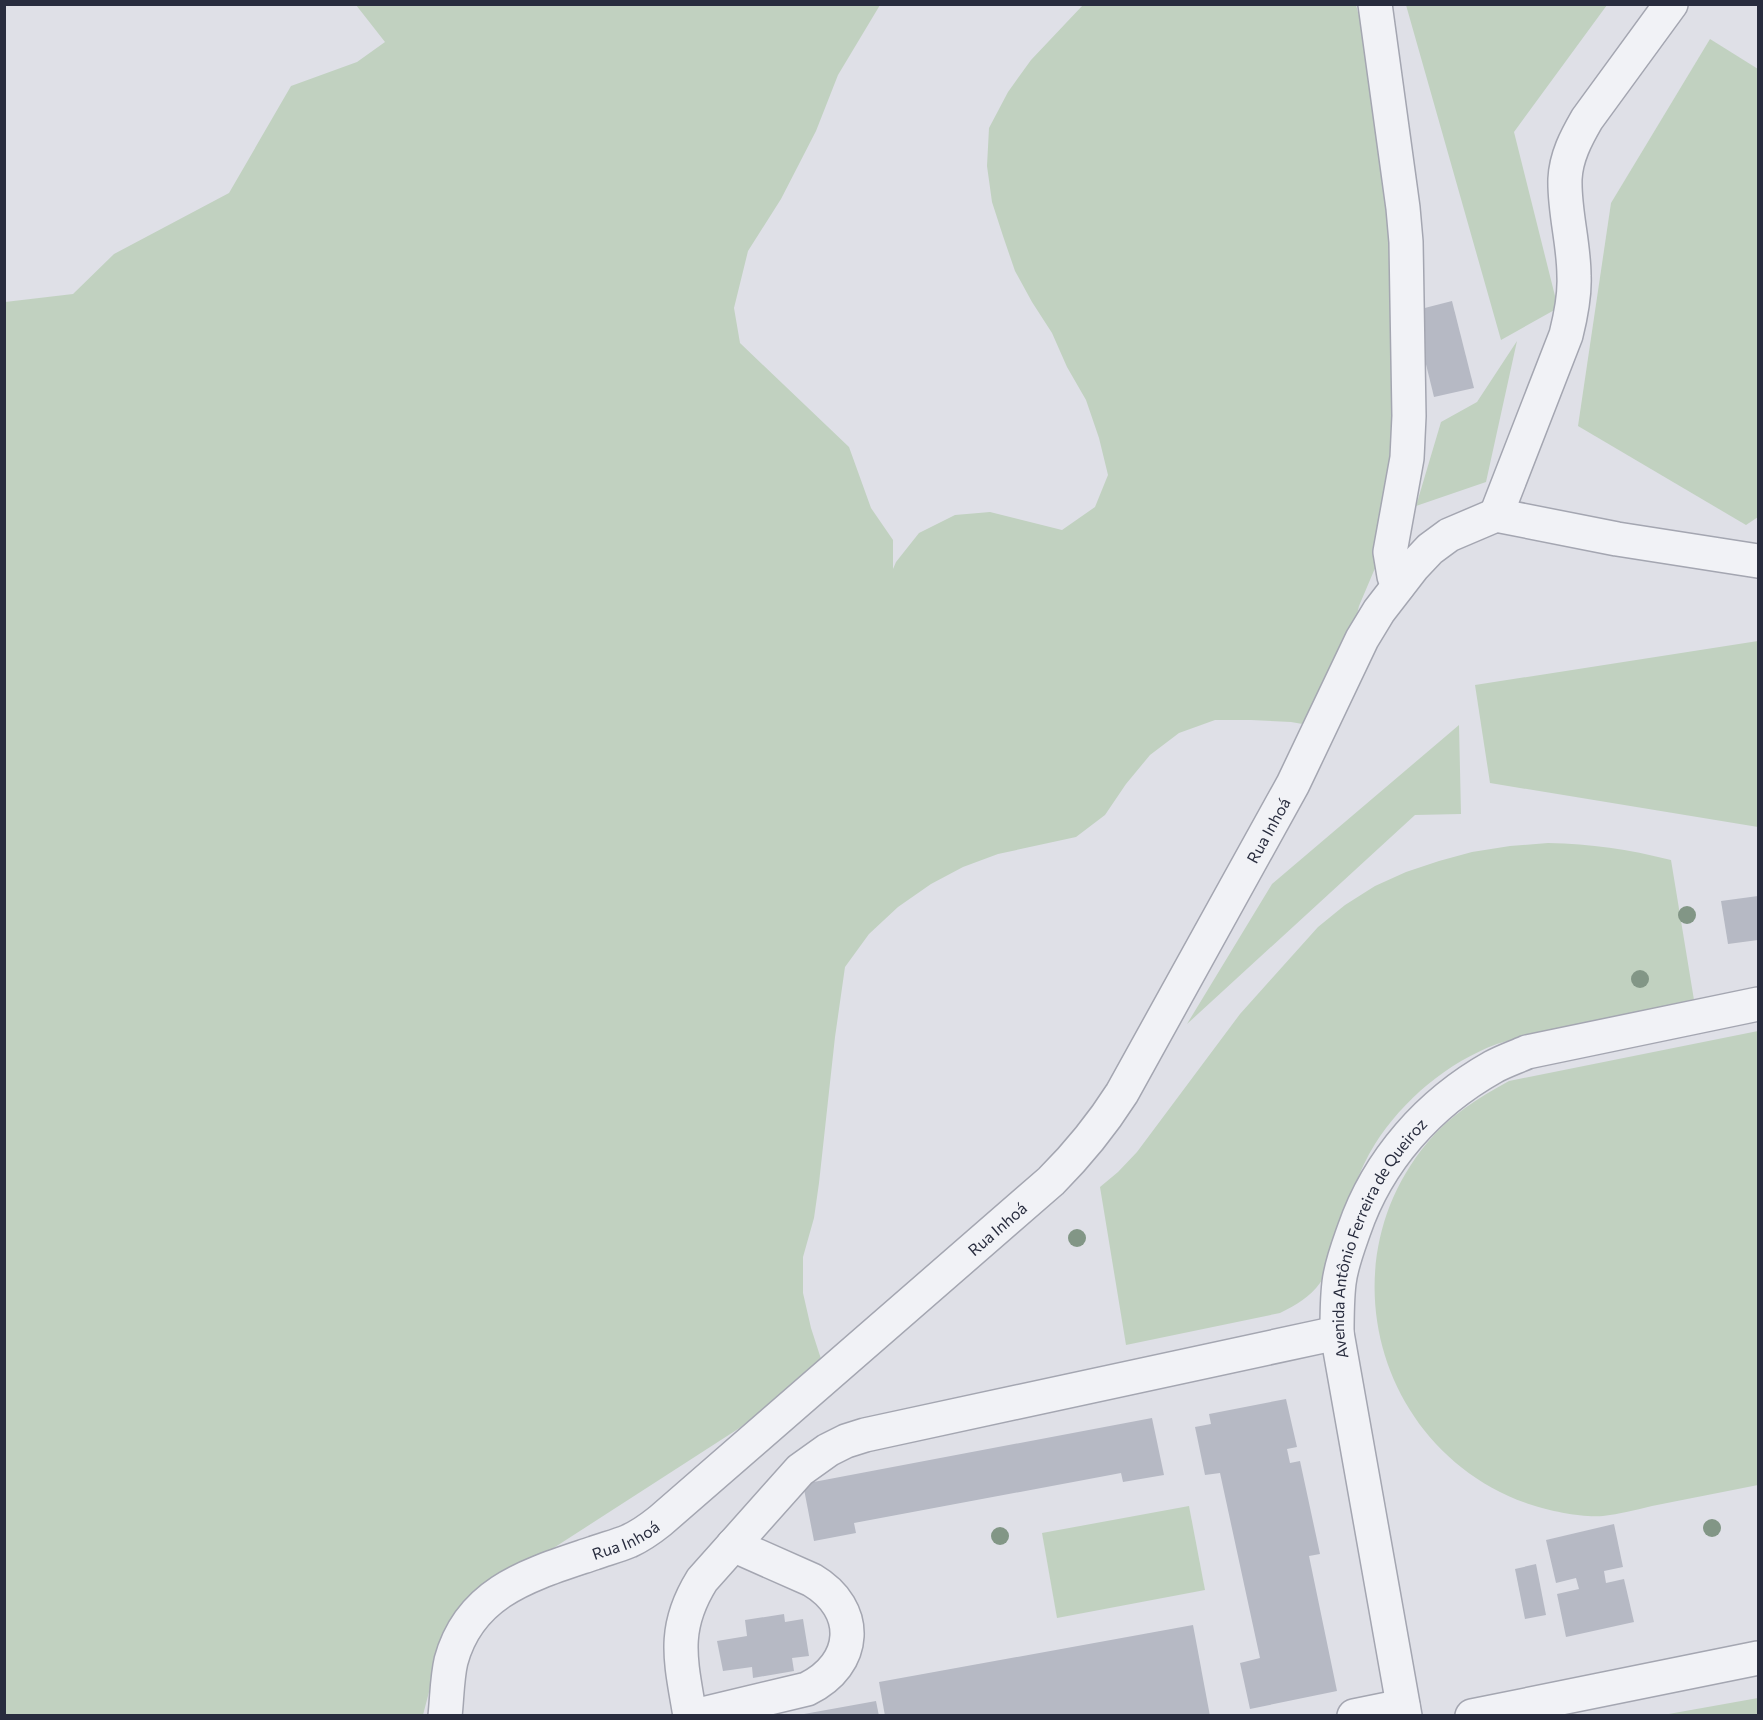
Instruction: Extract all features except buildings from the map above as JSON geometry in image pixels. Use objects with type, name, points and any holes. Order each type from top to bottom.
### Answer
[{"type":"street","points":[[1375,4],[1406,242],[1409,416],[1407,458],[1390,552],[1398,586]]},
{"type":"street","points":[[1671,4],[1587,119],[1576,138],[1565,178],[1574,275],[1571,314],[1566,335],[1496,515],[1617,539],[1758,561]]},
{"type":"street","name":"Rua Inhoá","points":[[445,1716],[451,1662],[466,1625],[478,1609],[511,1584],[628,1541],[660,1521],[1042,1189],[1078,1154],[1102,1124],[1122,1093],[1293,784],[1362,639],[1379,611],[1430,549],[1449,535],[1496,515]]},
{"type":"street","name":"Avenida Antônio Ferreira de Queiroz","points":[[1404,1711],[1337,1334],[1339,1281],[1359,1217],[1373,1186],[1412,1131],[1437,1106],[1495,1066],[1527,1052],[1758,1004]]},
{"type":"street","points":[[733,1545],[812,1580],[834,1597],[842,1609],[846,1623],[847,1637],[844,1651],[839,1663],[830,1674],[820,1683],[807,1689],[692,1716],[681,1660],[680,1638],[684,1616],[691,1597],[702,1580],[733,1545],[800,1470],[813,1459],[846,1441],[865,1435],[1337,1334]]},
{"type":"street","points":[[1472,1716],[1758,1658]]},
{"type":"street","points":[[1354,1716],[1404,1711]]},
{"type":"green space","points":[[356,5],[880,5],[838,75],[816,131],[781,199],[748,251],[734,308],[740,343],[849,447],[871,508],[893,540],[893,569],[919,533],[955,515],[990,512],[1062,530],[1095,507],[1108,475],[1086,400],[1067,367],[1052,333],[1015,271],[992,202],[987,166],[989,128],[1008,92],[1031,60],[1083,5],[1356,5],[1383,105],[1402,345],[1381,554],[1359,606],[1348,653],[1314,726],[1291,722],[1215,720],[1179,733],[1150,755],[1126,784],[1105,815],[1076,837],[998,854],[963,867],[931,884],[898,907],[869,934],[845,967],[814,1218],[803,1257],[803,1293],[822,1362],[785,1394],[738,1429],[521,1569],[436,1665],[423,1715],[5,1716],[5,302],[73,294],[114,254],[229,193],[291,86],[357,62],[385,42]]},
{"type":"green space","points":[[1406,5],[1607,5],[1514,132],[1558,308],[1501,340]]},
{"type":"green space","points":[[1710,39],[1758,69],[1758,517],[1746,525],[1578,426],[1611,203]]},
{"type":"green space","points":[[1517,341],[1486,482],[1416,506],[1441,422],[1477,402]]},
{"type":"green space","points":[[1758,641],[1758,827],[1490,783],[1475,685]]},
{"type":"green space","points":[[1459,725],[1461,814],[1415,815],[1187,1024],[1272,884]]},
{"type":"green space","points":[[1548,843],[1610,848],[1671,860],[1694,1000],[1518,1038],[1497,1044],[1461,1061],[1428,1084],[1413,1098],[1399,1112],[1375,1144],[1354,1187],[1327,1272],[1307,1297],[1280,1313],[1126,1345],[1100,1187],[1137,1152],[1240,1014],[1318,927],[1345,905],[1375,886],[1406,872],[1472,852]]},
{"type":"green space","points":[[1758,1031],[1758,1485],[1621,1513],[1586,1516],[1532,1505],[1480,1480],[1437,1445],[1405,1401],[1384,1352],[1375,1299],[1379,1245],[1396,1192],[1427,1143],[1445,1124],[1465,1108],[1509,1081]]},
{"type":"green space","points":[[1189,1506],[1205,1590],[1057,1618],[1042,1533]]},
{"type":"green space","points":[[1758,1698],[1758,1715],[1663,1715]]}]
